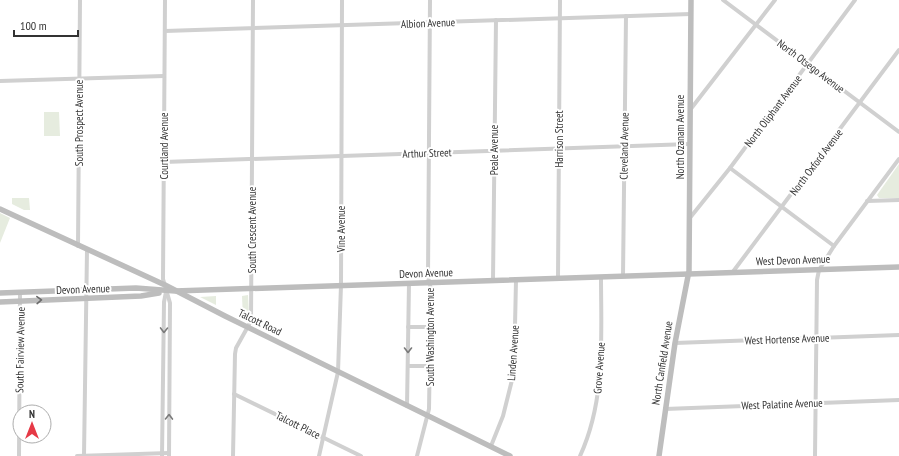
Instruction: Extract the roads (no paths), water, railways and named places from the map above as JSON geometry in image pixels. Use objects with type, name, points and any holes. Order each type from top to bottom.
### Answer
[{"type":"street","name":"South Prospect Avenue","points":[[78,246],[80,0]]},
{"type":"street","name":"Courtland Avenue","points":[[165,0],[163,279],[170,302],[169,454]]},
{"type":"street","name":"South Crescent Avenue","points":[[233,456],[236,351],[251,321],[253,0]]},
{"type":"street","name":"Vine Avenue","points":[[319,456],[338,372],[341,286],[342,0]]},
{"type":"street","name":"South Washington Avenue","points":[[417,456],[429,409],[431,289],[428,277],[430,0]]},
{"type":"street","name":"Harrison Street","points":[[558,278],[560,0]]},
{"type":"street","name":"North Otsego Avenue","points":[[723,0],[899,132]]},
{"type":"street","points":[[690,110],[775,0]]},
{"type":"street","name":"North Oliphant Avenue","points":[[689,220],[730,168],[855,0]]},
{"type":"street","name":"North Ozanam Avenue","points":[[688,274],[692,1]]},
{"type":"street","name":"Albion Avenue","points":[[165,31],[691,14]]},
{"type":"street","name":"Cleveland Avenue","points":[[623,276],[626,16]]},
{"type":"street","name":"Peale Avenue","points":[[493,280],[496,20]]},
{"type":"street","name":"North Oxford Avenue","points":[[732,273],[899,50]]},
{"type":"street","points":[[0,81],[164,76]]},
{"type":"street","name":"Arthur Street","points":[[164,162],[690,144]]},
{"type":"street","points":[[816,456],[816,280],[818,270],[899,158]]},
{"type":"street","points":[[730,168],[834,246]]},
{"type":"street","points":[[867,201],[899,200]]},
{"type":"street","points":[[0,209],[165,288]]},
{"type":"street","points":[[84,456],[87,250]]},
{"type":"street","name":"West Devon Avenue","points":[[688,274],[899,267]]},
{"type":"street","name":"Devon Avenue","points":[[0,293],[136,288],[165,288],[175,291],[688,274]]},
{"type":"street","name":"North Canfield Avenue","points":[[659,456],[675,343],[688,274]]},
{"type":"street","name":"Grove Avenue","points":[[580,456],[588,438],[597,403],[601,365],[601,277]]},
{"type":"street","name":"Linden Avenue","points":[[491,446],[503,416],[514,372],[516,280]]},
{"type":"street","points":[[407,406],[409,283]]},
{"type":"street","name":"Courtland Avenue","points":[[162,454],[165,288]]},
{"type":"street","name":"Devon Avenue","points":[[0,302],[141,296],[165,288]]},
{"type":"street","name":"Talcott Road","points":[[175,291],[510,456]]},
{"type":"street","name":"South Fairview Avenue","points":[[19,456],[20,292]]},
{"type":"street","points":[[408,327],[430,327]]},
{"type":"street","name":"West Hortense Avenue","points":[[675,343],[899,335]]},
{"type":"street","points":[[408,366],[430,366]]},
{"type":"street","name":"Talcott Place","points":[[234,394],[362,456]]},
{"type":"street","name":"West Palatine Avenue","points":[[665,409],[899,400]]},
{"type":"street","points":[[77,456],[169,454]]}]
